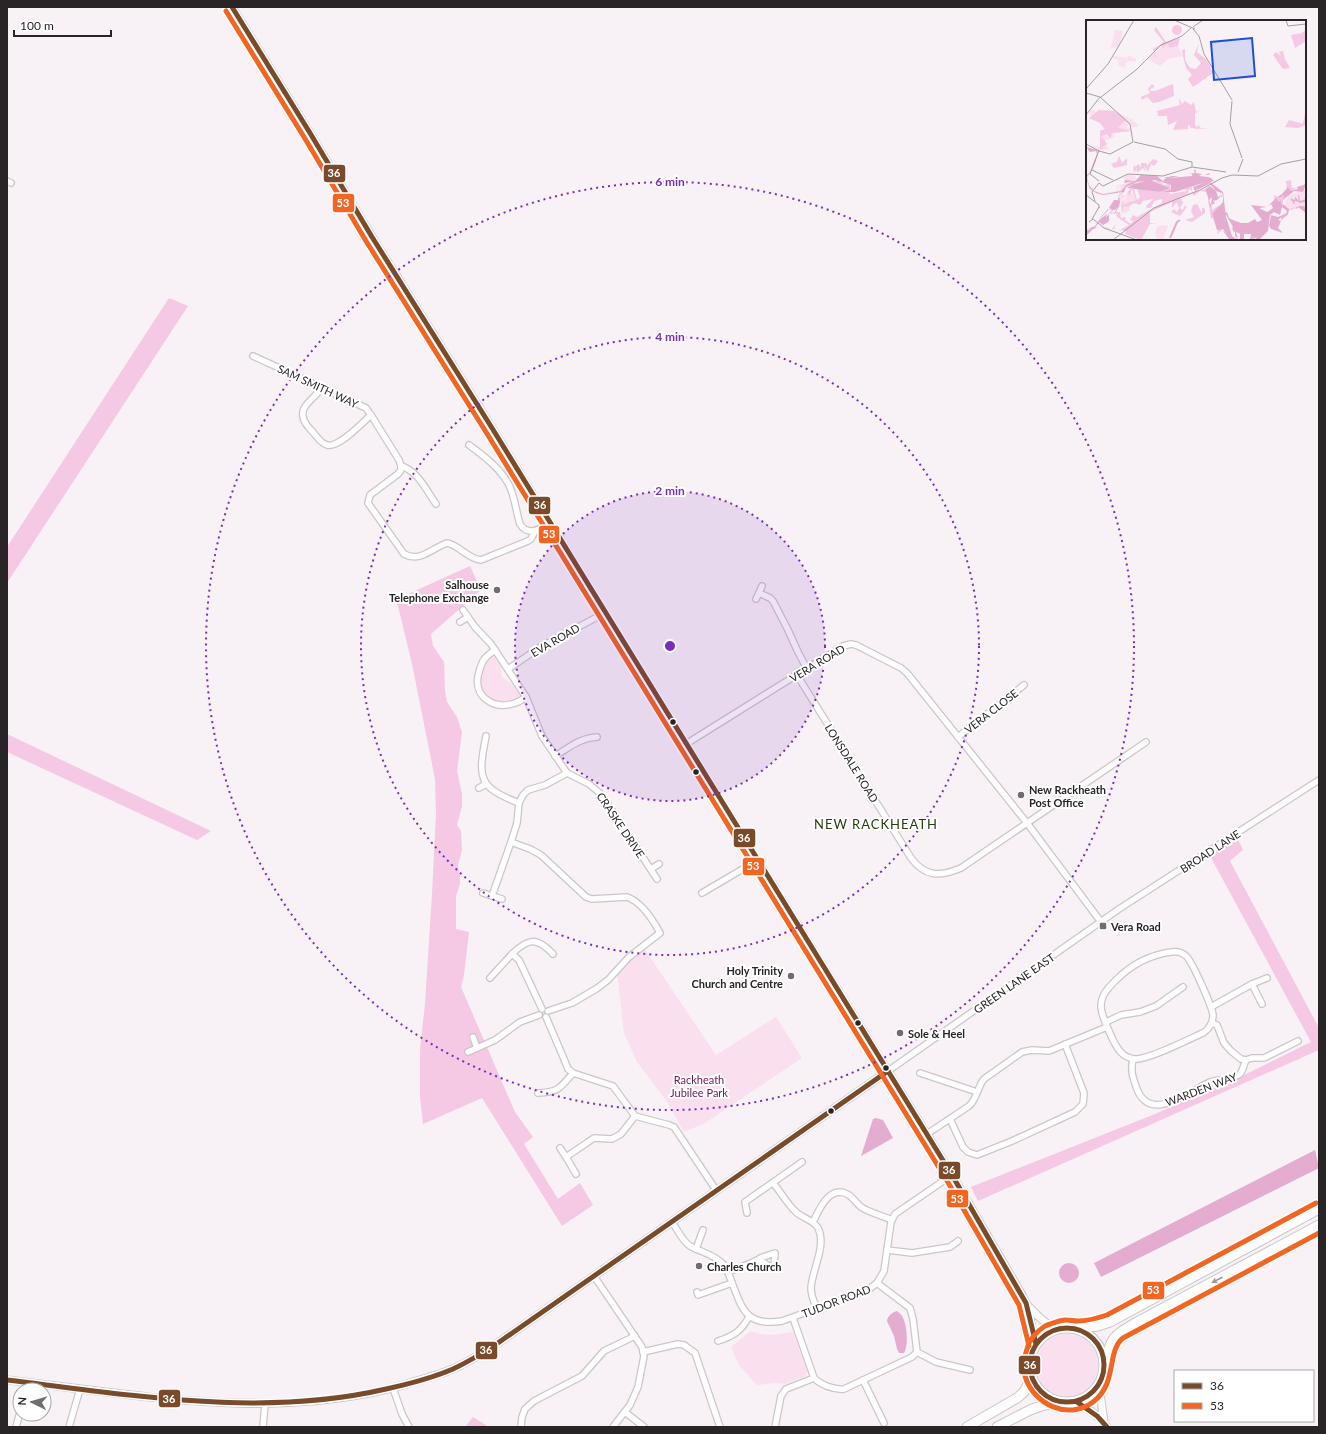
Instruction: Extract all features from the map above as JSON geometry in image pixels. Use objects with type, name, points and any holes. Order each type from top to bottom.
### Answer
[{"type":"highway","points":[[1062,1402],[1047,1397],[1039,1390],[1031,1378],[1030,1362],[1032,1354],[1036,1344],[1046,1334],[1064,1327],[1078,1328],[1098,1326],[1110,1322],[1319,1209]]},
{"type":"highway","points":[[997,1427],[1037,1407],[1062,1402],[1077,1402],[1088,1396],[1099,1386],[1103,1377],[1108,1346],[1115,1336],[1137,1322],[1319,1225]]},
{"type":"highway","points":[[1078,1328],[1093,1337],[1102,1350],[1105,1367]]},
{"type":"highway","points":[[968,1427],[1017,1398],[1024,1392],[1031,1378]]},
{"type":"street","points":[[232,7],[302,119],[372,237],[492,428],[927,1134],[1026,1303],[1050,1326],[1064,1327]]},
{"type":"street","name":"SAM SMITH WAY","points":[[253,356],[366,408],[399,460],[401,466]]},
{"type":"street","points":[[322,387],[303,410],[302,416],[305,424],[322,442],[327,445],[334,445],[341,442],[371,415]]},
{"type":"street","points":[[469,445],[488,460],[505,478],[511,490],[520,524],[527,531],[535,531],[550,523]]},
{"type":"street","points":[[436,504],[416,476],[407,467],[401,466],[401,470],[398,474],[370,495],[368,503],[404,554],[411,558],[418,557],[447,543],[474,558],[481,560],[528,541],[531,539],[535,531]]},
{"type":"street","points":[[756,599],[762,586]]},
{"type":"street","points":[[759,593],[773,601],[807,669]]},
{"type":"street","points":[[463,610],[475,627],[495,650],[526,697],[542,736],[567,773],[545,785],[528,790],[523,795],[519,803],[517,823],[492,896]]},
{"type":"street","name":"EVA ROAD","points":[[508,669],[555,639],[605,613]]},
{"type":"street","points":[[460,622],[468,617]]},
{"type":"street","name":"VERA ROAD","points":[[686,744],[843,646],[851,644],[856,645],[907,672],[1027,823],[1101,922]]},
{"type":"street","points":[[495,650],[482,662],[477,681],[483,698],[498,704],[514,703],[526,697]]},
{"type":"street","name":"LONSDALE ROAD","points":[[797,675],[911,858],[922,870],[929,873],[945,874],[961,868],[1146,742]]},
{"type":"street","name":"VERA CLOSE","points":[[958,737],[1024,685]]},
{"type":"street","points":[[486,736],[481,764],[481,771],[486,784],[493,791],[519,803]]},
{"type":"street","points":[[555,756],[584,738],[597,736]]},
{"type":"street","name":"CRASKE DRIVE","points":[[567,773],[588,784],[602,795],[657,879]]},
{"type":"street","name":"BROAD LANE","points":[[1101,922],[1319,780]]},
{"type":"street","points":[[479,788],[486,784]]},
{"type":"street","points":[[511,842],[541,855],[586,897],[592,899],[627,897],[632,899],[656,925],[660,933],[629,957],[608,980],[596,989],[572,1002],[548,1011],[545,1008],[542,1009]]},
{"type":"street","points":[[702,893],[758,860]]},
{"type":"street","name":"CRASKE DRIVE","points":[[650,869],[659,864]]},
{"type":"street","points":[[483,893],[502,899]]},
{"type":"street","name":"GREEN LANE EAST","points":[[888,1071],[1101,922]]},
{"type":"street","points":[[490,978],[521,945],[533,941],[539,942],[553,954]]},
{"type":"street","points":[[1179,952],[1188,958],[1211,1007],[1213,1016],[1212,1023],[1203,1033],[1144,1058],[1134,1059],[1124,1055],[1118,1050],[1106,1024],[1101,1006],[1103,997],[1107,990],[1126,971],[1137,963],[1158,954],[1179,952]]},
{"type":"street","points":[[512,954],[519,960],[542,1009]]},
{"type":"street","points":[[1211,1007],[1252,984],[1267,978]]},
{"type":"street","points":[[1252,984],[1262,1004]]},
{"type":"street","points":[[927,1134],[969,1106],[974,1101],[981,1083],[986,1077],[1022,1052],[1032,1050],[1049,1051],[1121,1016],[1140,1012],[1156,1006],[1183,987]]},
{"type":"street","points":[[539,1015],[539,1011],[542,1009]]},
{"type":"street","points":[[548,1011],[548,1015],[546,1017],[568,1069],[578,1076],[613,1086],[635,1116],[674,1127],[716,1190]]},
{"type":"street","points":[[468,1052],[495,1040],[520,1022],[539,1015],[542,1018],[546,1017]]},
{"type":"street","points":[[1212,1023],[1217,1025],[1224,1043],[1241,1059],[1246,1060],[1252,1058],[1264,1058],[1298,1041]]},
{"type":"street","points":[[473,1037],[477,1048]]},
{"type":"street","points":[[950,1119],[962,1147],[968,1152],[977,1154],[1012,1141],[1076,1112],[1083,1104],[1084,1093],[1065,1044]]},
{"type":"street","name":"WARDEN WAY","points":[[1134,1059],[1132,1076],[1140,1096],[1146,1102],[1159,1104],[1179,1099],[1211,1082],[1237,1076],[1241,1073],[1246,1060]]},
{"type":"street","points":[[52,1385],[176,1400],[280,1404],[347,1396],[393,1388],[461,1366],[495,1345],[888,1071]]},
{"type":"street","points":[[538,1093],[556,1090],[572,1073]]},
{"type":"street","points":[[920,1073],[977,1092]]},
{"type":"street","points":[[566,1157],[594,1138],[612,1139],[621,1134],[635,1116]]},
{"type":"street","points":[[560,1148],[576,1174]]},
{"type":"street","points":[[747,1213],[745,1202],[802,1162]]},
{"type":"street","points":[[813,1222],[827,1198],[836,1192],[845,1193],[854,1199],[861,1207],[892,1220],[895,1214],[952,1175]]},
{"type":"street","points":[[773,1183],[796,1212],[813,1222],[818,1227],[821,1237],[811,1287],[812,1296],[817,1309]]},
{"type":"street","name":"TUDOR ROAD","points":[[749,1317],[770,1323],[782,1322],[868,1290],[877,1283],[884,1271],[892,1220]]},
{"type":"street","points":[[672,1222],[689,1246],[719,1260],[724,1265],[741,1306],[749,1317],[739,1331],[725,1339],[718,1341]]},
{"type":"street","points":[[696,1249],[703,1230]]},
{"type":"street","points":[[887,1250],[912,1253],[950,1247],[958,1241]]},
{"type":"street","points":[[728,1272],[759,1259]]},
{"type":"street","points":[[594,1276],[642,1347],[644,1356],[638,1387],[630,1405],[613,1427]]},
{"type":"street","points":[[697,1292],[698,1295],[732,1282]]},
{"type":"street","points":[[877,1283],[910,1308],[913,1319],[917,1352]]},
{"type":"street","points":[[1026,1303],[1036,1344]]},
{"type":"street","points":[[793,1318],[814,1378],[818,1382],[837,1390],[844,1389],[912,1357],[917,1352]]},
{"type":"street","points":[[521,1427],[525,1409],[534,1401],[582,1376],[604,1351],[635,1336]]},
{"type":"street","points":[[643,1352],[678,1344],[684,1345],[696,1353],[720,1427]]},
{"type":"street","points":[[917,1352],[936,1362],[970,1370]]},
{"type":"street","points":[[776,1427],[781,1396],[786,1389],[814,1378]]},
{"type":"street","points":[[7,1380],[27,1382]]},
{"type":"street","points":[[863,1380],[884,1423]]},
{"type":"street","points":[[1099,1386],[1106,1425]]},
{"type":"street","points":[[393,1388],[402,1414],[409,1427]]},
{"type":"street","points":[[69,1427],[80,1389]]},
{"type":"street","points":[[1077,1402],[1093,1412],[1106,1425]]},
{"type":"street","points":[[263,1427],[265,1404]]},
{"type":"street","points":[[625,1412],[644,1427]]},
{"type":"green space","points":[[493,655],[501,667],[501,674],[503,678],[511,683],[521,697],[507,701],[495,701],[486,697],[483,693],[480,678],[486,663]]},
{"type":"green space","name":"Rackheath Jubilee Park","points":[[644,948],[716,1055],[776,1017],[802,1058],[705,1123],[684,1132],[668,1103],[637,1062],[624,1033],[617,972]]},
{"type":"green space","points":[[751,1331],[771,1335],[793,1332],[807,1371],[806,1376],[785,1384],[775,1383],[757,1385],[739,1365],[731,1347]]},
{"type":"green space","points":[[1061,1334],[1073,1334],[1089,1343],[1096,1353],[1098,1365],[1096,1377],[1089,1387],[1073,1396],[1061,1396],[1050,1391],[1041,1382],[1036,1371],[1036,1359],[1041,1348],[1050,1339]]},
{"type":"shaded area","points":[[169,298],[188,306],[7,583],[7,547]]},
{"type":"shaded area","points":[[470,566],[481,590],[431,634],[433,646],[444,662],[447,702],[457,717],[462,732],[457,771],[462,794],[462,806],[457,825],[461,831],[462,850],[458,865],[460,884],[456,896],[456,929],[469,932],[464,975],[461,987],[515,1112],[533,1137],[524,1144],[558,1199],[580,1183],[593,1205],[562,1226],[482,1098],[423,1124],[420,1097],[420,1049],[425,1004],[432,894],[436,814],[435,779],[412,664],[398,606],[395,600]]},
{"type":"shaded area","points":[[7,734],[211,831],[197,840],[7,752]]},
{"type":"shaded area","points":[[1237,837],[1243,850],[1230,861],[1319,1028],[1319,1050],[978,1201],[971,1187],[1155,1114],[1244,1075],[1311,1042],[1209,854]]},
{"type":"shaded area","points":[[876,1118],[883,1120],[893,1138],[861,1156],[873,1119]]},
{"type":"shaded area","points":[[1315,1150],[1319,1168],[1101,1277],[1094,1263]]},
{"type":"shaded area","points":[[1065,1263],[1073,1263],[1079,1269],[1079,1277],[1073,1283],[1065,1283],[1059,1277],[1059,1269]]},
{"type":"shaded area","points":[[897,1311],[904,1319],[906,1329],[907,1341],[906,1350],[904,1353],[899,1353],[894,1336],[887,1321],[890,1314]]},
{"type":"shaded area","points":[[473,1417],[489,1427],[465,1427]]},
{"type":"transit line","name":"36","points":[[232,7],[372,237],[492,428],[952,1175],[1026,1303],[1036,1344]]},
{"type":"transit line","name":"53","points":[[226,11],[366,241],[486,432],[946,1179],[1019,1305],[1029,1346]]},
{"type":"transit line","name":"36","points":[[7,1380],[149,1397],[244,1403],[292,1402],[339,1398],[395,1387],[437,1375],[464,1364],[495,1345],[888,1071]]},
{"type":"transit line","name":"53","points":[[1316,1203],[1107,1315],[1078,1321],[1066,1320],[1045,1326],[1031,1339],[1025,1356],[1024,1369],[1029,1386],[1035,1395],[1043,1402],[1063,1410],[1073,1410],[1093,1402],[1106,1386],[1115,1351],[1123,1338],[1319,1233]]},
{"type":"transit line","name":"36","points":[[1060,1328],[1074,1328],[1088,1334],[1098,1344],[1104,1358],[1104,1365],[1102,1379],[1098,1386],[1088,1396],[1074,1402],[1060,1402],[1046,1396],[1036,1386],[1030,1372],[1030,1358],[1036,1344],[1046,1334],[1060,1328]]},
{"type":"transit line","name":"36","points":[[1077,1402],[1097,1416],[1107,1427]]},
{"type":"place","name":"Salhouse Telephone Exchange","points":[[497,590]]},
{"type":"place","name":"New Rackheath Post Office","points":[[1021,795]]},
{"type":"place","name":"Vera Road","points":[[1103,926]]},
{"type":"place","name":"Holy Trinity Church and Centre","points":[[791,976]]},
{"type":"place","name":"Sole & Heel","points":[[900,1033]]},
{"type":"place","name":"Charles Church","points":[[699,1266]]},
{"type":"district","name":"NEW RACKHEATH","points":[[876,824]]}]
